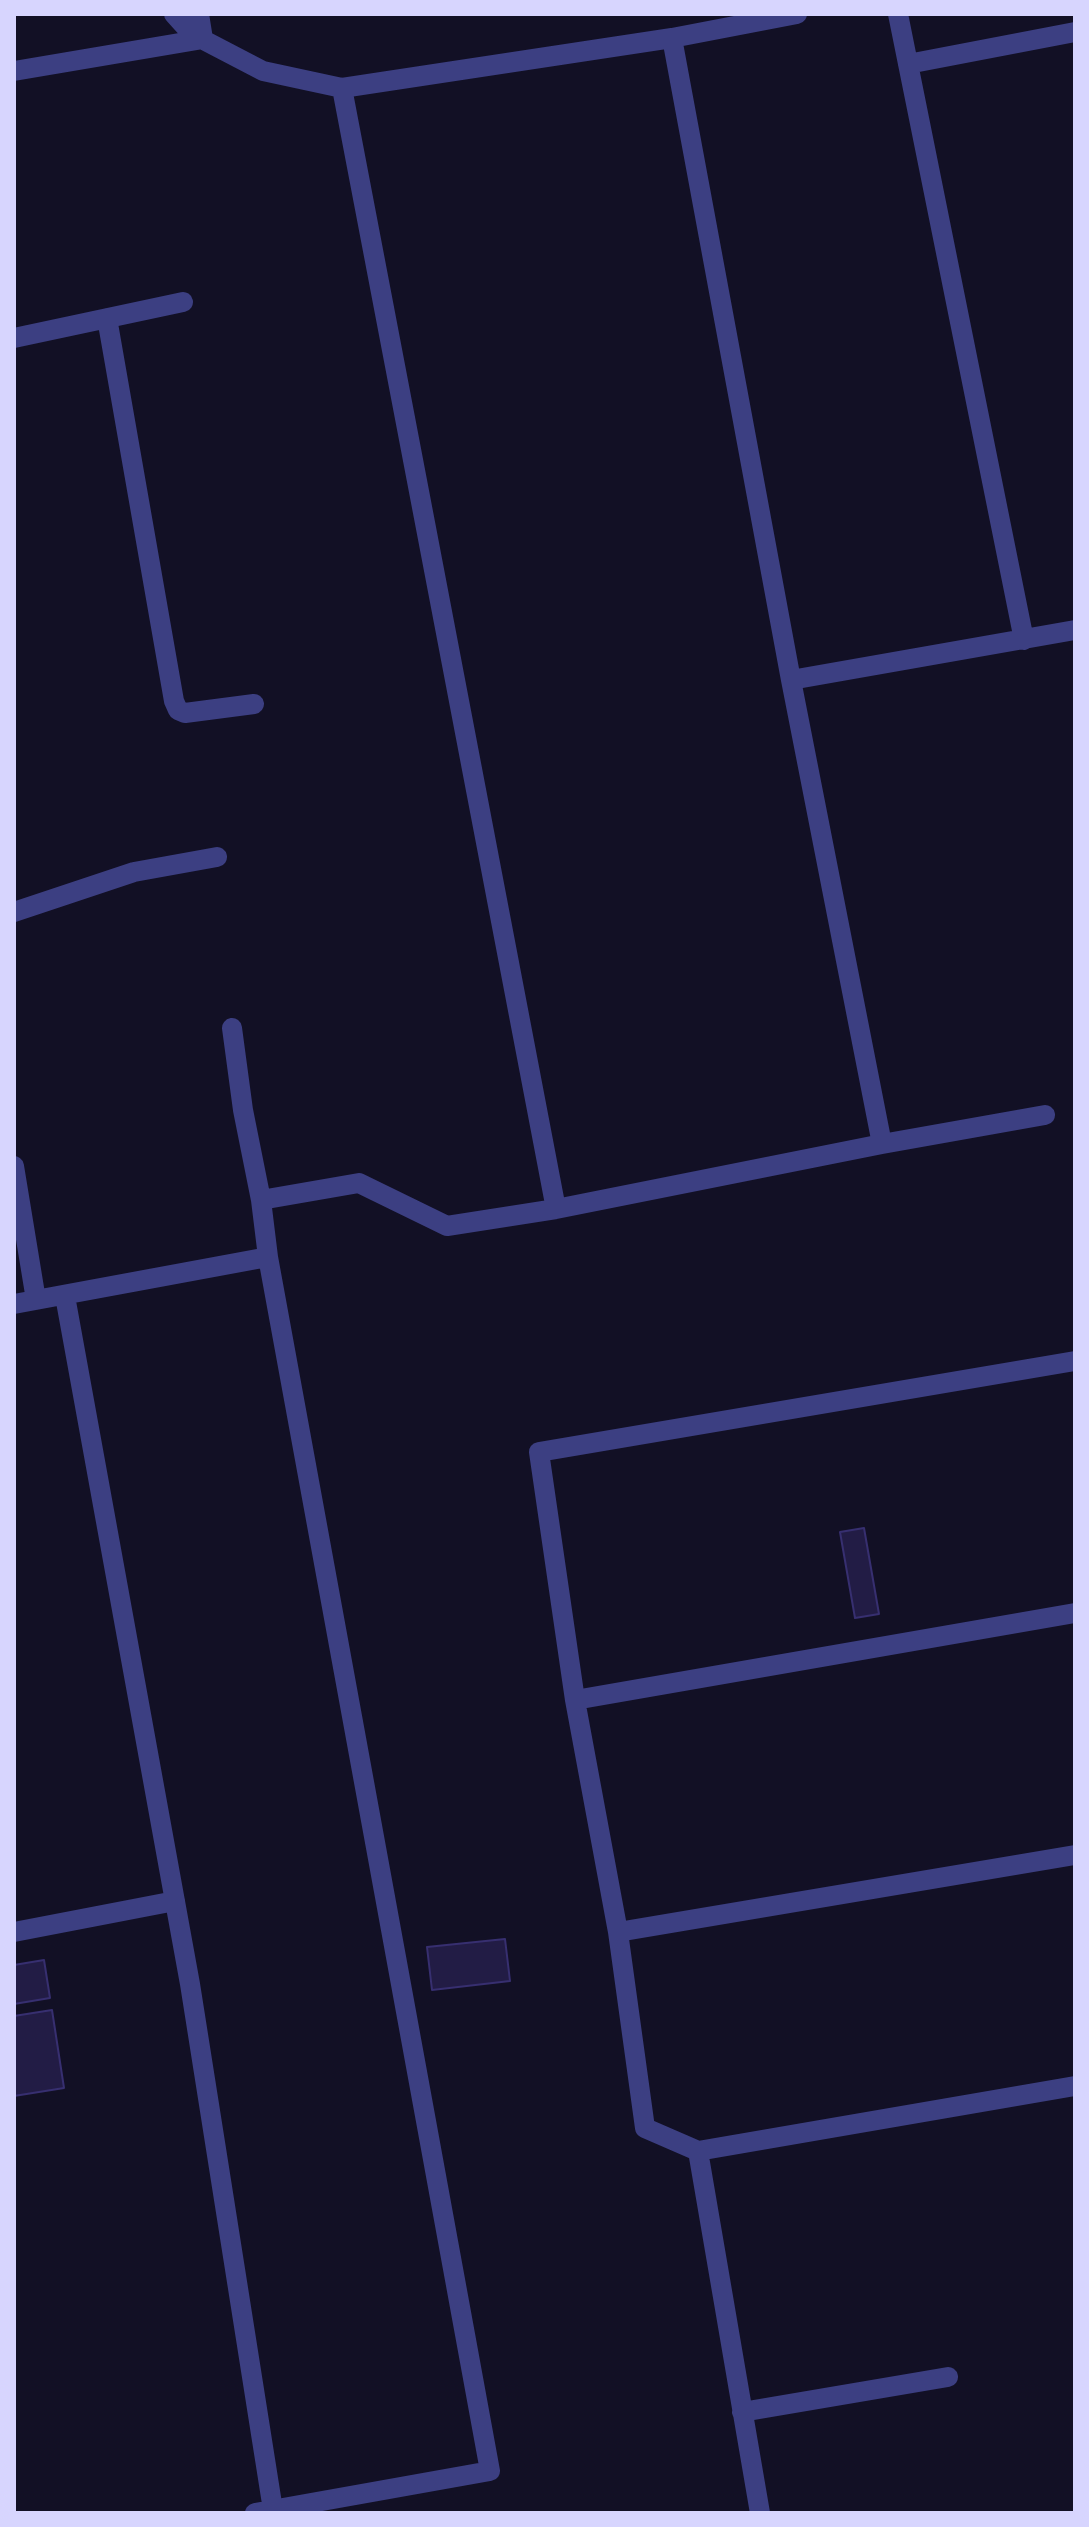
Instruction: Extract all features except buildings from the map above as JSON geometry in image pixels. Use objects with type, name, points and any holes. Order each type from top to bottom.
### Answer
[{"type":"street","points":[[174,14],[192,34],[263,71],[342,88],[672,38],[797,14]]},
{"type":"street","points":[[199,14],[203,39]]},
{"type":"street","points":[[898,14],[1024,640]]},
{"type":"street","points":[[908,64],[1075,32]]},
{"type":"street","points":[[672,38],[791,680],[882,1144]]},
{"type":"street","points":[[14,71],[203,39]]},
{"type":"street","points":[[342,88],[556,1209]]},
{"type":"street","points":[[14,338],[183,302]]},
{"type":"street","points":[[107,318],[174,701],[178,710],[185,713],[254,704]]},
{"type":"street","points":[[791,680],[1075,630]]},
{"type":"street","points":[[14,912],[134,872],[217,857]]},
{"type":"street","points":[[65,1296],[190,1984],[264,2511],[490,2471],[268,1257],[232,1028]]},
{"type":"street","points":[[261,1200],[359,1183],[447,1226],[556,1209],[1045,1115]]},
{"type":"street","points":[[14,1166],[36,1300]]},
{"type":"street","points":[[14,1304],[268,1257]]},
{"type":"street","points":[[1075,1361],[539,1452],[575,1700],[618,1932],[645,2128],[698,2151],[1075,2086]]},
{"type":"street","points":[[575,1700],[1075,1613]]},
{"type":"street","points":[[618,1932],[1075,1855]]},
{"type":"street","points":[[14,1932],[175,1901]]},
{"type":"street","points":[[698,2151],[760,2513]]},
{"type":"street","points":[[742,2412],[948,2377]]}]
